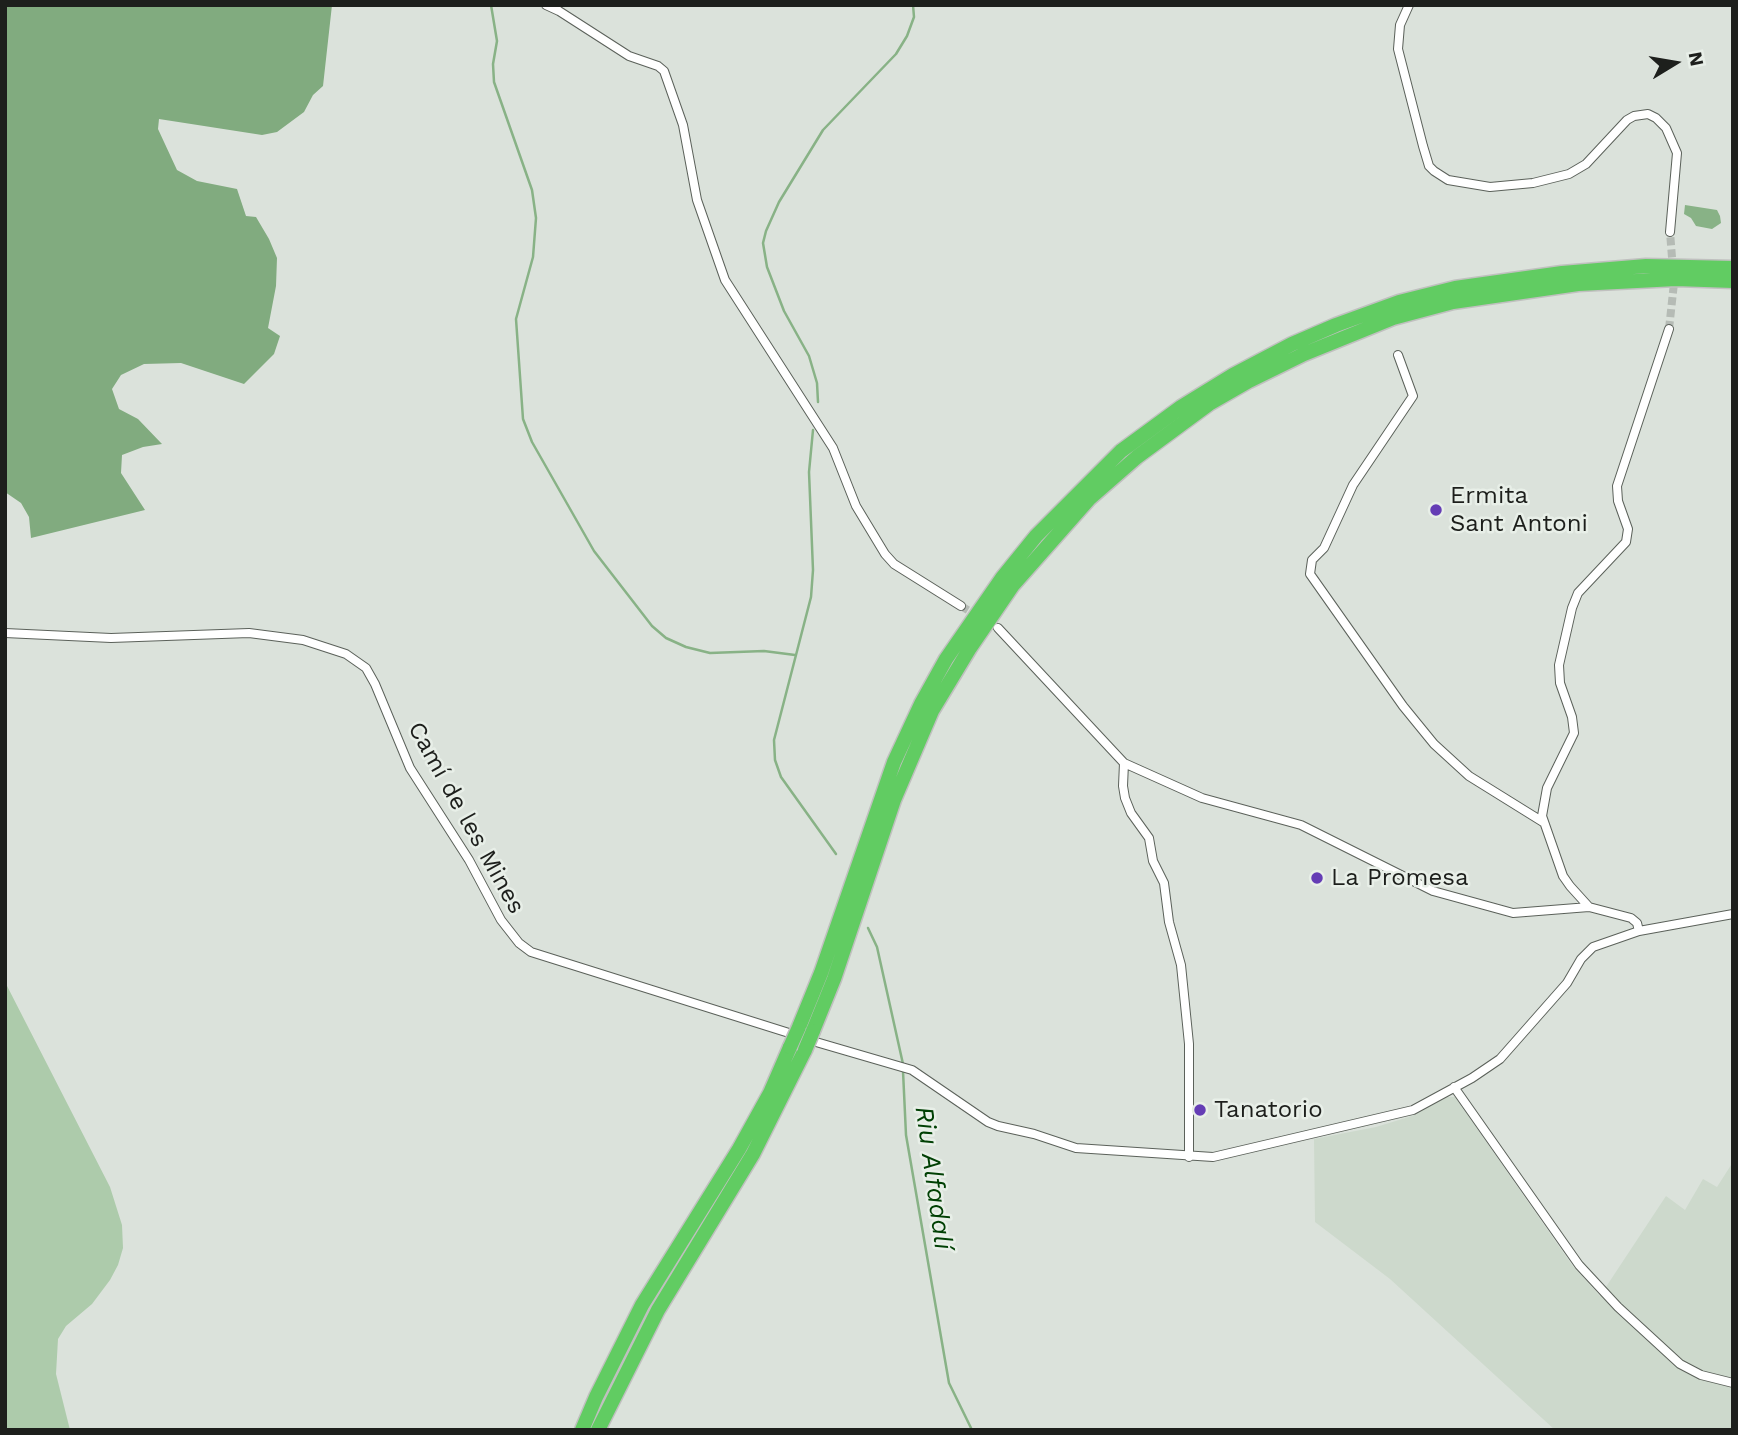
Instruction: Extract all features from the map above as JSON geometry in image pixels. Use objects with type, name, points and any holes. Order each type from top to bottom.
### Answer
[{"type":"highway","points":[[598,1430],[658,1311],[753,1154],[802,1038],[821,973],[890,772],[912,721],[946,659],[1002,578],[1036,536],[1121,452],[1181,407],[1233,375],[1336,325],[1399,302],[1502,280],[1602,269],[1693,265],[1733,268]]},
{"type":"highway","points":[[582,1430],[642,1305],[739,1149],[835,979],[894,800],[932,710],[1013,585],[1089,499],[1137,457],[1209,404],[1304,354],[1393,318],[1453,302],[1578,284],[1676,279],[1733,281]]},
{"type":"street","points":[[546,5],[629,56],[658,66],[664,71],[683,125],[697,200],[725,280],[833,447],[856,506],[886,554],[894,564],[961,606]]},
{"type":"street","points":[[1409,5],[1400,25],[1398,49],[1429,166],[1434,171],[1448,180],[1490,187],[1533,183],[1569,174],[1586,164],[1627,120],[1648,114],[1666,128],[1677,153],[1670,232]]},
{"type":"street","points":[[1590,907],[1563,876],[1543,819],[1546,788],[1574,733],[1573,717],[1558,671],[1572,608],[1582,587],[1626,542],[1628,529],[1618,501],[1617,486],[1669,328]]},
{"type":"street","points":[[1398,355],[1413,396],[1353,485],[1324,548],[1312,560],[1310,574],[1403,706],[1434,744],[1469,776],[1543,819]]},
{"type":"street","points":[[998,628],[1125,763],[1202,798],[1301,825],[1437,892],[1513,914],[1590,907],[1631,918],[1637,923],[1639,932]]},
{"type":"street","name":"Camí de les Mines","points":[[5,633],[111,638],[249,633],[303,640],[346,654],[366,668],[410,768],[469,860],[500,920],[519,943],[531,952],[802,1038],[912,1069],[988,1122],[998,1126],[1076,1148],[1189,1157]]},
{"type":"street","points":[[1125,763],[1125,798],[1131,813],[1149,838],[1153,861],[1164,883],[1168,922],[1181,965],[1189,1044],[1189,1157],[1224,1156],[1403,1114],[1422,1106],[1483,1071],[1506,1053],[1567,983],[1586,952],[1609,940],[1639,932],[1733,914]]},
{"type":"street","points":[[1454,1087],[1578,1265],[1618,1307],[1680,1364],[1701,1376],[1733,1383]]},
{"type":"shaded area","points":[[5,5],[332,5],[323,86],[313,95],[304,112],[277,132],[262,135],[159,119],[158,129],[177,170],[197,181],[237,189],[246,216],[256,217],[269,239],[277,258],[276,286],[268,328],[280,336],[274,354],[244,384],[181,363],[144,364],[121,375],[112,389],[119,409],[138,419],[162,444],[143,447],[122,455],[121,473],[145,510],[31,538],[29,517],[21,503],[5,492]]},
{"type":"shaded area","points":[[1685,205],[1717,210],[1721,223],[1712,229],[1696,226],[1691,218],[1684,214]]},
{"type":"shaded area","points":[[5,982],[110,1187],[122,1225],[123,1248],[110,1280],[92,1304],[66,1326],[58,1339],[56,1374],[70,1430],[5,1430]]},
{"type":"shaded area","points":[[1447,1097],[1455,1097],[1572,1265],[1600,1296],[1666,1196],[1685,1210],[1703,1179],[1717,1187],[1733,1162],[1733,1430],[1555,1430],[1390,1279],[1315,1222],[1314,1139],[1376,1127],[1412,1116]]},
{"type":"waterway","points":[[491,5],[497,41],[493,64],[494,82],[532,190],[536,218],[533,257],[516,319],[523,419],[532,442],[594,551],[652,626],[666,638],[710,653],[764,651],[795,655]]},
{"type":"waterway","points":[[818,402],[817,383],[809,356],[784,311],[767,267],[763,243],[779,202],[823,130],[896,54],[914,17],[913,5]]},
{"type":"waterway","points":[[813,430],[809,472],[813,570],[811,597],[774,740],[775,760],[781,777],[836,854]]},
{"type":"waterway","name":"Riu Alfadalí","points":[[868,928],[877,947],[903,1064]]},
{"type":"waterway","name":"Riu Alfadalí","points":[[903,1071],[906,1135],[949,1383],[972,1430]]},
{"type":"tunnel","points":[[1669,329],[1674,283],[1670,232]]},
{"type":"tunnel","points":[[961,606],[998,628]]},
{"type":"place","name":"Ermita Sant Antoni","points":[[1436,510]]},
{"type":"place","name":"La Promesa","points":[[1317,878]]},
{"type":"place","name":"Tanatorio","points":[[1200,1110]]}]
